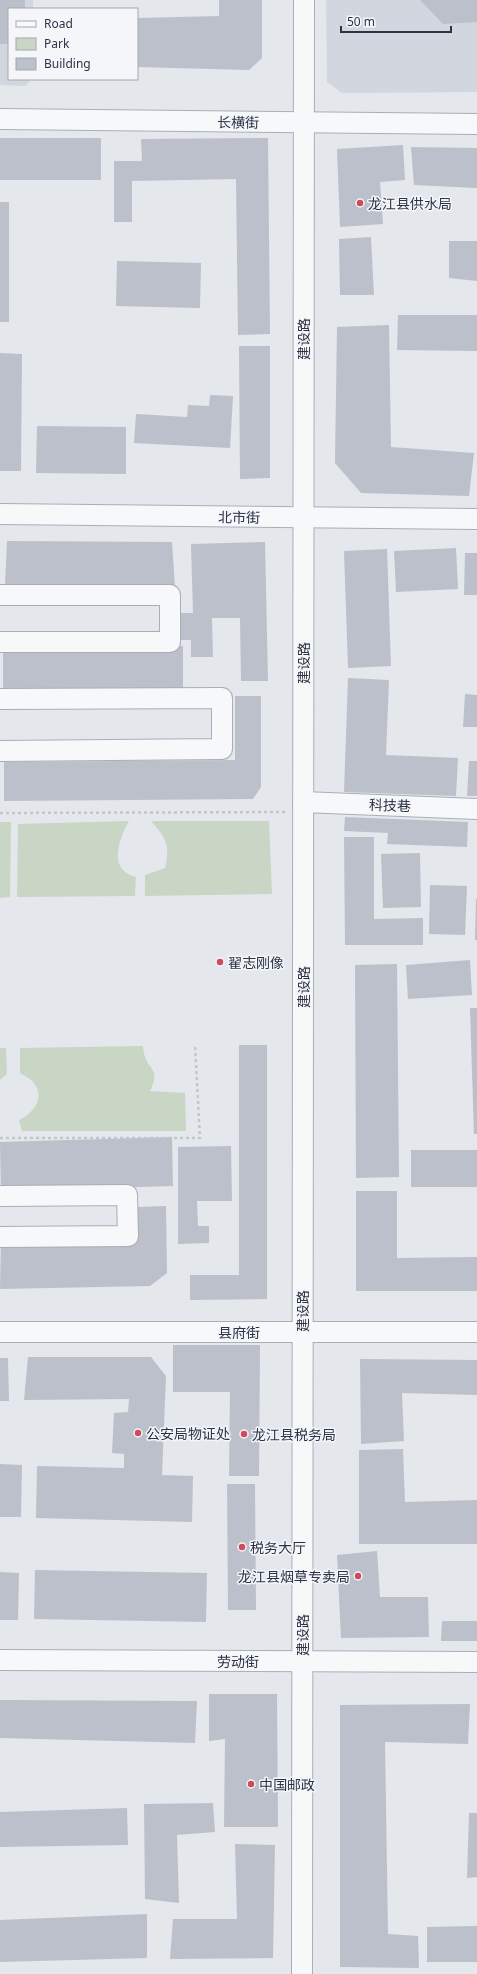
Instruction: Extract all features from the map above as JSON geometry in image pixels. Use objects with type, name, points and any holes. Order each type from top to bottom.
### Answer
[{"type":"street","name":"建设路","points":[[302,1974],[304,0]]},
{"type":"street","name":"长横街","points":[[0,119],[477,124]]},
{"type":"street","name":"北市街","points":[[0,514],[477,519]]},
{"type":"street","points":[[0,595],[170,595],[170,642],[0,642]]},
{"type":"street","points":[[0,699],[222,698],[222,749],[0,750]]},
{"type":"street","name":"科技巷","points":[[303,807],[477,808]]},
{"type":"street","points":[[0,1196],[127,1195],[128,1236],[0,1237]]},
{"type":"street","name":"县府街","points":[[0,1332],[477,1332]]},
{"type":"street","name":"劳动街","points":[[0,1660],[477,1662]]},
{"type":"path","points":[[0,813],[303,807]]},
{"type":"path","points":[[0,1138],[200,1138],[195,1045]]},
{"type":"shaded area","points":[[0,0],[33,0],[33,8],[8,8],[8,80],[30,80],[26,86],[0,85]]},
{"type":"shaded area","points":[[326,0],[477,0],[477,92],[342,93],[327,82]]},
{"type":"green space","points":[[129,821],[119,845],[118,861],[121,868],[127,873],[136,877],[135,896],[17,897],[18,824]]},
{"type":"green space","points":[[151,821],[269,821],[272,894],[145,896],[145,875],[165,868],[167,853],[164,838]]},
{"type":"green space","points":[[0,822],[11,822],[10,897],[0,898]]},
{"type":"green space","points":[[143,1046],[146,1060],[154,1072],[155,1077],[150,1091],[185,1093],[186,1131],[22,1131],[19,1120],[33,1109],[38,1099],[38,1093],[37,1088],[32,1081],[20,1073],[20,1048]]},
{"type":"green space","points":[[0,1048],[6,1048],[7,1074],[0,1080]]},
{"type":"building","points":[[0,0],[25,0],[25,8],[8,8],[8,44],[0,44]]},
{"type":"building","points":[[219,0],[262,0],[262,58],[249,70],[138,67],[138,18],[219,16]]},
{"type":"building","points":[[420,0],[477,0],[477,22],[443,24]]},
{"type":"building","points":[[0,138],[101,138],[101,180],[0,180]]},
{"type":"building","points":[[268,138],[270,334],[238,335],[236,179],[132,181],[132,222],[114,222],[114,161],[142,161],[141,139]]},
{"type":"building","name":"龙江县供水局","points":[[403,145],[405,180],[380,182],[383,224],[340,227],[337,149]]},
{"type":"building","points":[[411,147],[477,148],[477,188],[414,185]]},
{"type":"building","points":[[0,202],[9,202],[9,322],[0,322]]},
{"type":"building","points":[[371,237],[374,295],[340,295],[339,239]]},
{"type":"building","points":[[449,241],[477,241],[477,281],[449,278]]},
{"type":"building","points":[[117,261],[201,263],[200,308],[116,306]]},
{"type":"building","points":[[398,315],[477,315],[477,351],[397,350]]},
{"type":"building","points":[[389,325],[391,447],[474,453],[469,496],[361,493],[335,463],[337,327]]},
{"type":"building","points":[[239,346],[270,346],[270,478],[240,479]]},
{"type":"building","points":[[0,353],[22,354],[21,471],[0,471]]},
{"type":"building","points":[[210,395],[233,396],[230,448],[134,443],[136,414],[187,417],[188,405],[209,406]]},
{"type":"building","points":[[37,426],[126,427],[126,474],[36,473]]},
{"type":"building","points":[[7,541],[172,542],[175,587],[5,586]]},
{"type":"building","points":[[265,542],[268,681],[241,681],[240,618],[212,618],[213,657],[191,657],[191,640],[178,640],[178,613],[193,613],[191,544]]},
{"type":"building","points":[[456,548],[458,589],[396,592],[394,551]]},
{"type":"building","points":[[387,549],[391,666],[348,668],[344,551]]},
{"type":"building","points":[[465,553],[477,553],[477,595],[464,595]]},
{"type":"building","points":[[183,646],[183,689],[3,691],[3,648]]},
{"type":"building","points":[[348,678],[389,680],[386,755],[458,758],[456,796],[344,792]]},
{"type":"building","points":[[465,694],[477,695],[477,727],[463,727]]},
{"type":"building","points":[[235,696],[261,696],[261,787],[253,799],[4,801],[4,762],[235,760]]},
{"type":"building","points":[[469,761],[477,761],[477,796],[467,796]]},
{"type":"building","points":[[345,817],[468,822],[467,847],[387,844],[388,833],[344,831]]},
{"type":"building","points":[[344,837],[374,837],[374,919],[423,918],[423,945],[345,945]]},
{"type":"building","points":[[420,853],[421,907],[383,908],[381,854]]},
{"type":"building","points":[[430,885],[467,886],[465,935],[429,934]]},
{"type":"building","points":[[476,899],[477,940],[475,940]]},
{"type":"building","points":[[470,960],[472,995],[408,999],[406,965]]},
{"type":"building","points":[[397,964],[399,1177],[356,1178],[355,965]]},
{"type":"building","points":[[470,1008],[477,1008],[477,1134],[474,1134]]},
{"type":"building","points":[[239,1045],[267,1045],[267,1299],[190,1300],[190,1275],[239,1275]]},
{"type":"building","points":[[172,1137],[173,1186],[1,1191],[0,1142]]},
{"type":"building","points":[[231,1146],[232,1201],[197,1201],[198,1226],[209,1226],[209,1243],[178,1244],[178,1147]]},
{"type":"building","points":[[411,1150],[477,1150],[477,1187],[411,1187]]},
{"type":"building","points":[[356,1191],[397,1191],[397,1258],[477,1257],[477,1291],[356,1291]]},
{"type":"building","points":[[166,1206],[167,1273],[150,1286],[0,1289],[1,1241],[136,1244],[137,1207]]},
{"type":"building","name":"龙江县税务局","points":[[173,1345],[260,1345],[259,1476],[229,1476],[230,1392],[173,1392]]},
{"type":"building","name":"公安局物证处","points":[[28,1357],[151,1357],[166,1376],[162,1475],[193,1476],[192,1522],[36,1518],[37,1466],[124,1468],[124,1454],[112,1453],[114,1413],[128,1412],[129,1399],[24,1400]]},
{"type":"building","points":[[0,1358],[8,1358],[9,1401],[0,1401]]},
{"type":"building","points":[[360,1359],[477,1360],[477,1395],[402,1393],[404,1441],[361,1444]]},
{"type":"building","points":[[403,1449],[405,1502],[477,1500],[477,1544],[359,1544],[359,1450]]},
{"type":"building","points":[[0,1464],[22,1465],[21,1517],[0,1517]]},
{"type":"building","name":"税务大厅","points":[[227,1484],[255,1484],[256,1610],[228,1610]]},
{"type":"building","name":"龙江县烟草专卖局","points":[[377,1551],[380,1597],[428,1597],[429,1637],[341,1638],[337,1555]]},
{"type":"building","points":[[35,1570],[207,1573],[206,1622],[34,1619]]},
{"type":"building","points":[[0,1572],[19,1573],[18,1620],[0,1620]]},
{"type":"building","points":[[442,1621],[477,1621],[477,1641],[441,1641]]},
{"type":"building","name":"中国邮政","points":[[209,1694],[277,1694],[278,1827],[224,1827],[225,1739],[209,1741]]},
{"type":"building","points":[[0,1700],[197,1701],[195,1743],[0,1738]]},
{"type":"building","points":[[470,1704],[468,1744],[385,1742],[388,1934],[418,1936],[419,1968],[340,1967],[340,1705]]},
{"type":"building","points":[[213,1803],[215,1832],[177,1835],[179,1903],[145,1899],[144,1804]]},
{"type":"building","points":[[127,1808],[128,1845],[0,1847],[0,1812]]},
{"type":"building","points":[[469,1813],[477,1813],[477,1877],[467,1878]]},
{"type":"building","points":[[235,1844],[275,1845],[273,1958],[170,1959],[173,1919],[237,1919]]},
{"type":"building","points":[[147,1914],[147,1958],[0,1962],[0,1920]]},
{"type":"building","points":[[477,1926],[477,1962],[427,1962],[427,1927]]},
{"type":"place","name":"龙江县供水局","points":[[360,203]]},
{"type":"place","name":"翟志刚像","points":[[220,962]]},
{"type":"place","name":"公安局物证处","points":[[138,1433]]},
{"type":"place","name":"龙江县税务局","points":[[244,1434]]},
{"type":"place","name":"税务大厅","points":[[242,1547]]},
{"type":"place","name":"龙江县烟草专卖局","points":[[358,1576]]},
{"type":"place","name":"中国邮政","points":[[251,1784]]}]
